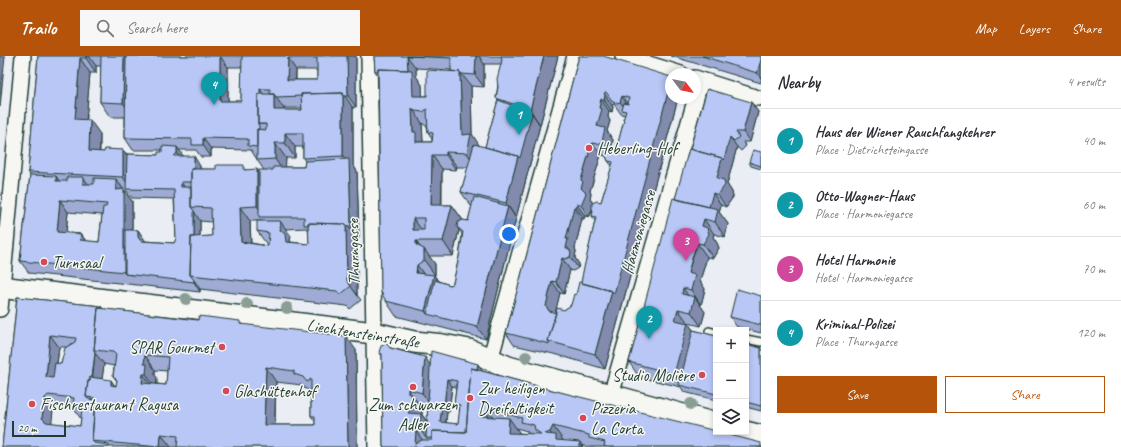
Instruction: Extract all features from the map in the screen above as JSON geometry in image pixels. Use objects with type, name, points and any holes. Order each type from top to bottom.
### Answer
[{"type":"street","points":[[0,309],[23,56]]},
{"type":"street","name":"Thurngasse","points":[[369,56],[376,447]]},
{"type":"street","points":[[490,360],[575,56]]},
{"type":"street","points":[[623,56],[665,69]]},
{"type":"street","points":[[701,80],[758,98]]},
{"type":"street","name":"Harmoniegasse","points":[[611,395],[691,104]]},
{"type":"street","name":"Liechtensteinstraße","points":[[1,287],[374,333],[414,342],[469,350],[508,367],[713,423]]},
{"type":"street","points":[[749,433],[761,436]]},
{"type":"lane","points":[[749,340],[761,342]]},
{"type":"building","points":[[38,56],[86,56],[86,58],[80,58],[75,119],[90,120],[89,151],[104,152],[105,149],[123,150],[123,177],[28,172]]},
{"type":"building","points":[[101,56],[124,56],[123,103],[100,102]]},
{"type":"building","points":[[126,56],[220,56],[220,101],[241,101],[242,56],[347,56],[348,96],[344,96],[343,93],[301,94],[302,96],[276,97],[274,94],[270,94],[270,89],[260,89],[260,94],[258,94],[259,130],[257,129],[257,147],[248,146],[248,139],[203,138],[203,145],[192,145],[192,139],[125,138]],"holes":[[[288,58],[317,58],[317,80],[287,80]]]},
{"type":"building","points":[[374,56],[407,56],[408,70],[378,69],[378,71],[375,71]]},
{"type":"building","points":[[407,56],[476,56],[475,75],[451,71],[451,58]]},
{"type":"building","points":[[501,56],[544,56],[530,110],[496,98],[498,87],[497,79],[502,60]]},
{"type":"building","points":[[579,56],[603,56],[665,75],[665,103],[614,294],[612,291],[581,283],[596,217],[592,216],[592,203],[597,201],[601,202],[613,162],[608,161],[606,156],[607,152],[611,150],[615,151],[626,111],[622,110],[624,103],[628,104],[629,98],[622,96],[620,102],[613,102],[606,92],[604,93],[604,100],[601,99],[599,108],[602,109],[597,126],[605,128],[602,142],[598,144],[592,143],[581,180],[583,182],[581,188],[586,193],[581,205],[577,204],[576,207],[574,207],[566,239],[568,239],[566,248],[568,248],[571,252],[570,257],[565,259],[562,258],[556,282],[552,281],[546,306],[549,311],[556,313],[548,341],[550,344],[506,333]]},
{"type":"building","points":[[702,56],[761,56],[761,60],[757,73]]},
{"type":"building","points":[[378,69],[412,70],[413,96],[427,96],[427,70],[460,72],[462,135],[471,134],[467,153],[446,152],[446,155],[432,155],[431,205],[452,205],[443,241],[416,241],[416,245],[424,249],[424,260],[417,265],[416,273],[434,275],[425,311],[386,301],[381,292]],"holes":[[[412,108],[415,111],[423,112],[427,109],[428,132],[433,133],[432,142],[416,142],[416,132],[413,132]],[[413,218],[424,218],[424,230],[413,230]]]},
{"type":"building","points":[[707,89],[751,102],[743,132],[736,132],[739,137],[734,141],[730,137],[724,160],[722,158],[690,149]]},
{"type":"building","points":[[343,93],[343,156],[303,158],[303,133],[285,133],[285,143],[275,143],[275,159],[257,160],[257,129],[266,130],[266,124],[258,124],[258,94],[274,94],[274,110],[302,110],[301,94]]},
{"type":"building","points":[[498,100],[532,113],[520,158],[518,156],[485,147]]},
{"type":"building","points":[[474,144],[518,156],[506,203],[461,192]]},
{"type":"building","points":[[162,146],[177,147],[177,153],[174,156],[194,156],[194,169],[191,169],[191,182],[181,182],[181,187],[191,187],[191,207],[194,211],[194,237],[191,237],[190,275],[194,282],[125,274],[125,230],[138,230],[138,237],[141,241],[174,243],[176,239],[174,190],[126,189],[127,154],[158,155],[158,152],[162,152]]},
{"type":"building","points":[[689,149],[722,158],[717,178],[724,180],[725,185],[718,195],[713,193],[709,207],[675,199]]},
{"type":"building","points":[[753,150],[761,152],[761,166],[749,162]]},
{"type":"building","points":[[349,159],[351,226],[346,224],[308,223],[308,225],[304,225],[304,217],[259,217],[259,170],[273,170],[273,167],[304,167],[305,161]]},
{"type":"building","points":[[216,165],[244,165],[244,170],[257,169],[257,206],[240,207],[241,242],[268,246],[269,233],[257,231],[257,221],[280,221],[280,230],[285,234],[286,242],[309,244],[308,223],[346,224],[347,281],[351,286],[340,295],[337,291],[190,275],[191,237],[212,236],[211,208],[191,207],[191,169],[216,169]]},
{"type":"building","points":[[30,175],[56,176],[56,181],[67,181],[67,177],[83,177],[83,184],[94,184],[94,178],[116,179],[116,190],[124,189],[124,272],[20,261]],"holes":[[[60,200],[107,204],[106,207],[103,207],[99,242],[80,240],[81,234],[57,232]]]},
{"type":"building","points":[[474,197],[508,206],[477,327],[427,314],[435,280],[450,285],[453,283],[463,232],[457,227],[458,222],[463,220],[468,221]]},
{"type":"building","points":[[673,198],[718,209],[715,222],[704,219],[702,226],[707,228],[709,234],[703,244],[697,243],[692,258],[688,273],[695,275],[691,290],[683,288],[682,294],[695,297],[691,312],[678,309],[675,320],[688,323],[674,374],[629,362]]},
{"type":"building","points":[[579,282],[612,291],[595,354],[548,341],[557,308],[564,310],[571,305],[574,294],[576,295]]},
{"type":"building","points":[[737,289],[761,296],[761,325],[730,317]]},
{"type":"building","points":[[17,297],[101,306],[101,308],[98,308],[92,377],[90,377],[90,381],[88,381],[86,397],[88,399],[95,400],[92,441],[94,441],[94,443],[109,445],[109,447],[2,447]],"holes":[[[50,335],[76,338],[75,342],[65,348],[61,364],[55,363],[53,378],[46,377]],[[48,395],[74,398],[73,407],[82,408],[80,426],[46,422],[42,418],[45,398]]]},
{"type":"building","points":[[98,308],[198,320],[199,316],[240,321],[240,324],[346,336],[348,447],[177,447],[178,436],[161,434],[160,447],[92,441],[95,398],[86,397],[88,381],[90,381],[90,377],[111,380],[111,385],[116,386],[117,380],[113,376],[116,355],[113,352],[94,350]],"holes":[[[145,355],[168,357],[166,385],[142,383],[143,374],[146,374],[147,364],[144,364]],[[266,367],[294,371],[294,374],[303,377],[307,382],[311,379],[311,416],[315,416],[315,425],[264,425]]]},
{"type":"building","name":"Studio Molière","points":[[693,330],[713,335],[713,393],[679,385]]},
{"type":"building","points":[[387,344],[390,348],[425,357],[422,393],[408,389],[408,393],[412,396],[412,407],[408,413],[421,414],[420,431],[416,431],[415,444],[422,440],[432,440],[432,431],[466,432],[471,368],[713,430],[713,435],[730,435],[761,443],[761,447],[607,447],[604,446],[605,442],[589,438],[589,435],[553,426],[550,432],[545,434],[556,435],[556,440],[580,442],[579,447],[383,447],[382,354],[379,352],[381,346]],"holes":[[[488,409],[522,418],[521,422],[534,425],[535,430],[541,434],[508,433],[509,418],[479,416],[479,414],[487,414]]]},
{"type":"building","points":[[749,345],[761,348],[761,406],[749,403]]},
{"type":"building","points":[[431,351],[478,364],[477,369],[471,368],[466,432],[432,431],[432,438],[426,438]],"holes":[[[447,379],[457,381],[454,404],[460,405],[458,424],[440,422],[442,405],[444,406]]]},
{"type":"place","name":"Kriminal-Polizei","points":[[214,105]]},
{"type":"place","name":"Haus der Wiener Rauchfangkehrer","points":[[519,135]]},
{"type":"place","name":"Heberling-Hof","points":[[589,148]]},
{"type":"place","name":"Hotel Harmonie","points":[[686,261]]},
{"type":"place","name":"Turnsaal","points":[[44,262]]},
{"type":"place","name":"Otto-Wagner-Haus","points":[[649,339]]},
{"type":"place","name":"SPAR Gourmet","points":[[222,347]]},
{"type":"place","name":"Studio Molière","points":[[702,375]]},
{"type":"place","name":"Zum schwarzen Adler","points":[[413,387]]},
{"type":"place","name":"Glashüttenhof","points":[[226,391]]},
{"type":"place","name":"Zur heiligen Dreifaltigkeit","points":[[470,398]]},
{"type":"place","name":"Fischrestaurant Ragusa","points":[[32,404]]},
{"type":"place","name":"Pizzeria La Corta","points":[[583,418]]}]
